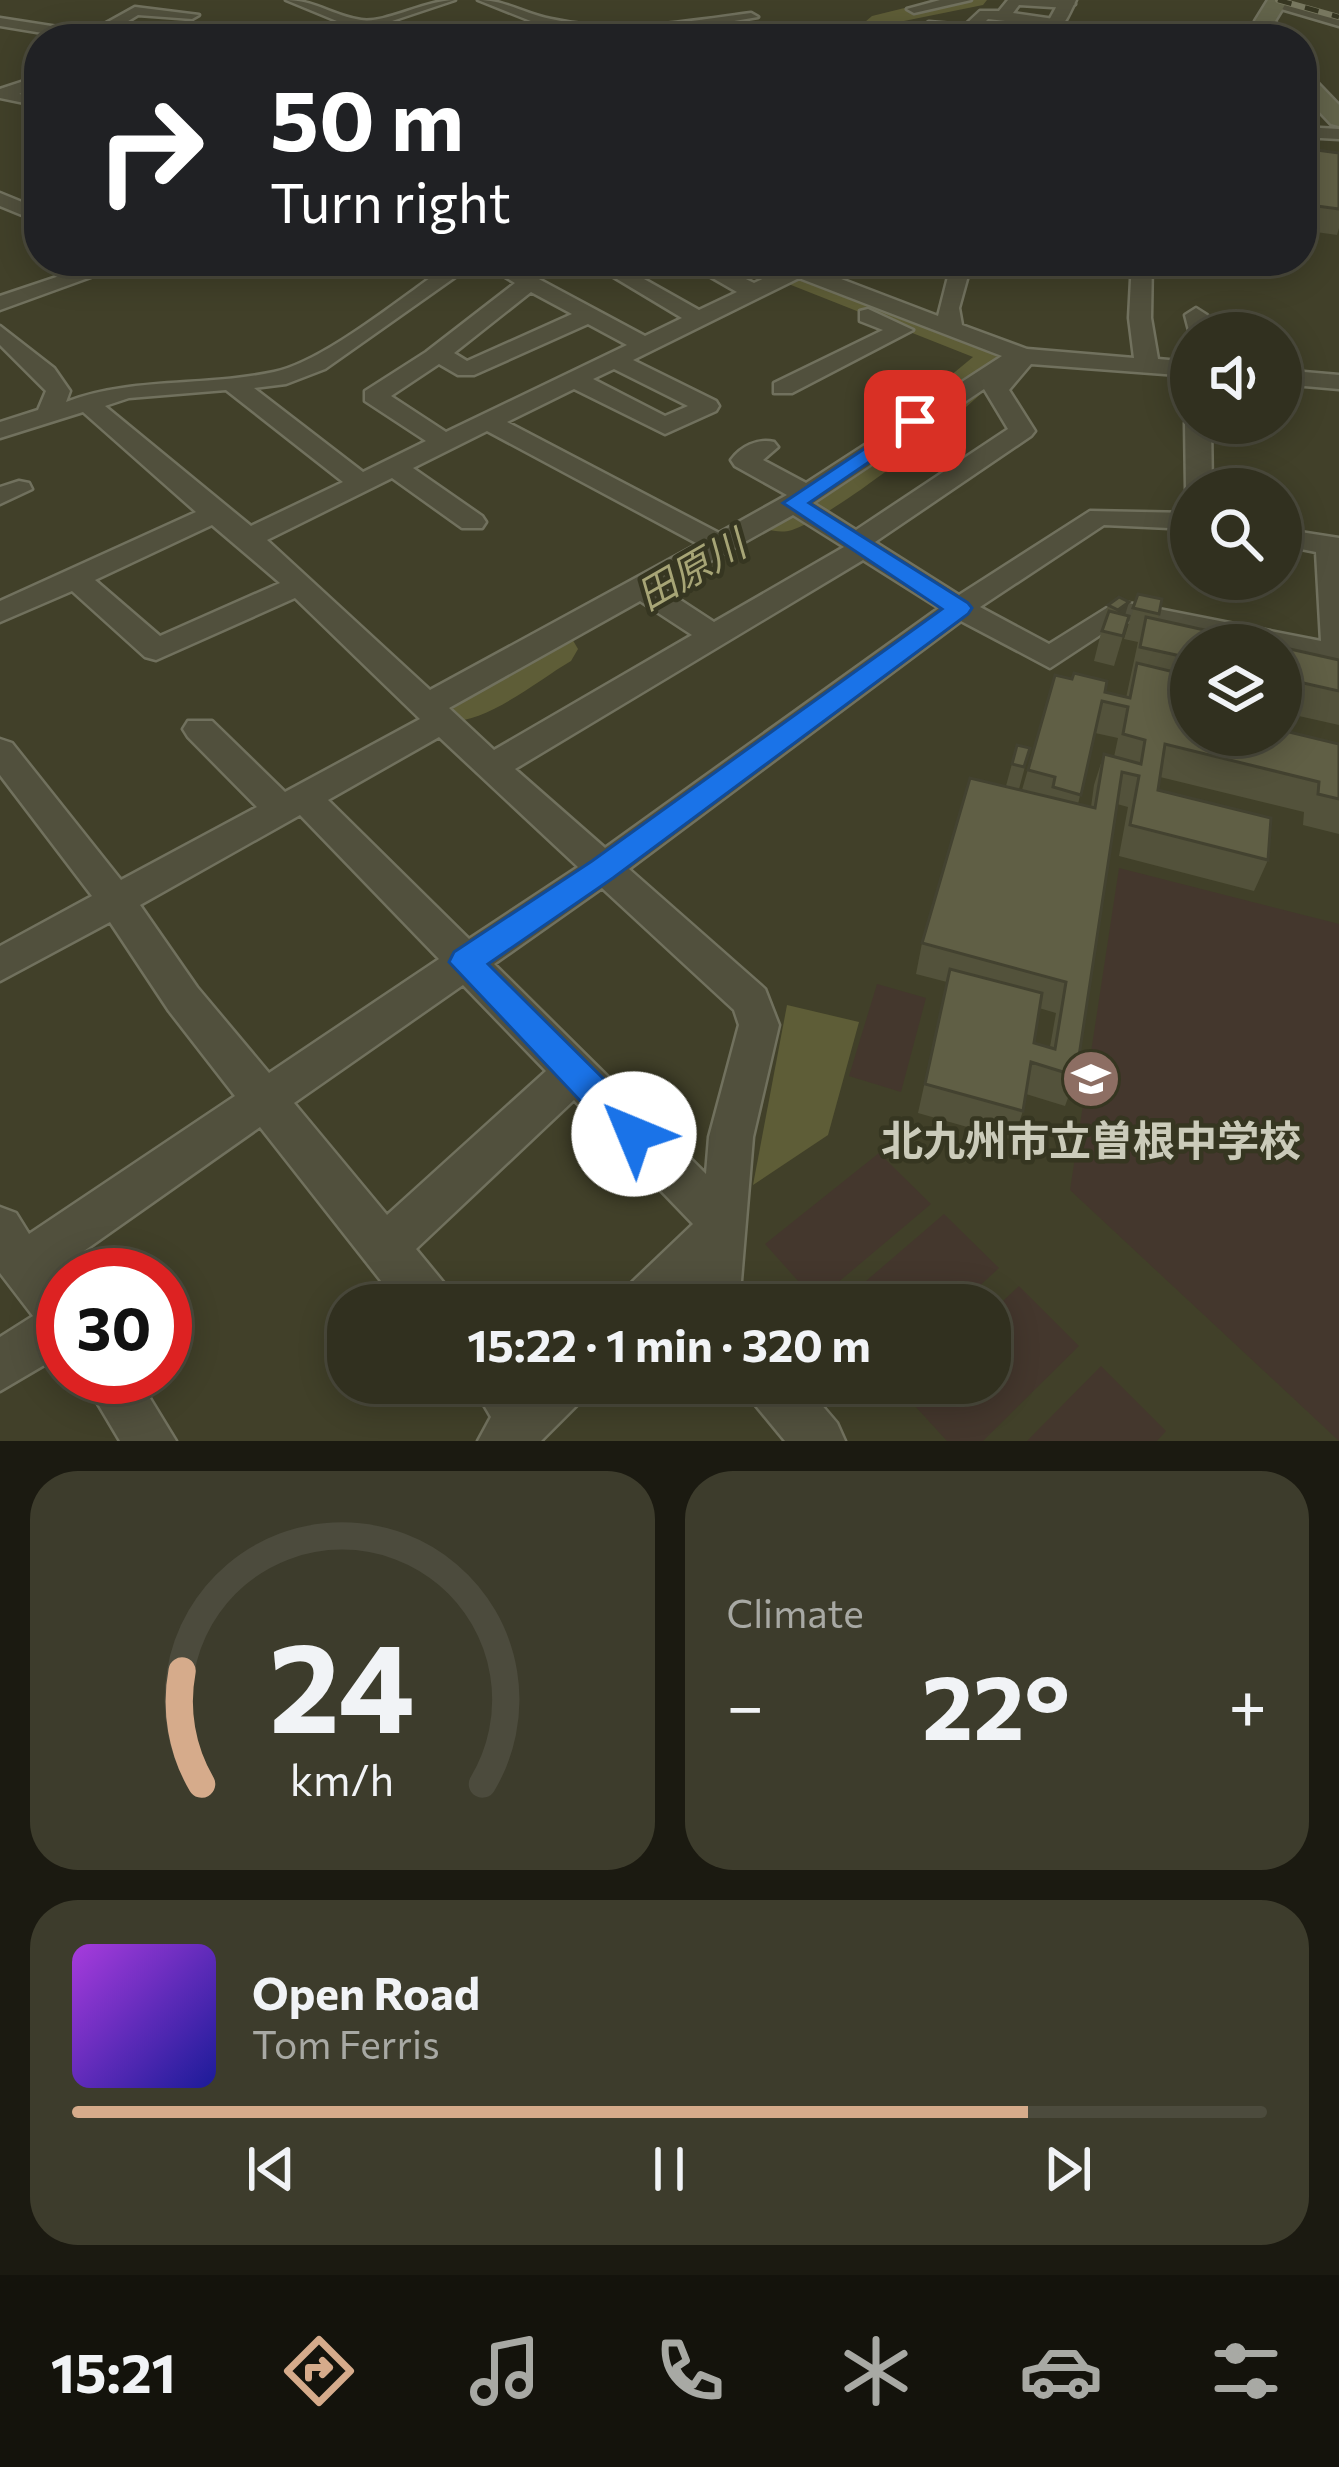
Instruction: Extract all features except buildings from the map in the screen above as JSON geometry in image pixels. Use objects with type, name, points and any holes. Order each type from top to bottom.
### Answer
[{"type":"main road","points":[[1317,96],[1339,119]]},
{"type":"street","points":[[293,0],[343,24]]},
{"type":"street","points":[[377,24],[421,3],[448,0]]},
{"type":"street","points":[[485,0],[554,24]]},
{"type":"street","points":[[742,24],[767,0]]},
{"type":"street","points":[[914,9],[964,0]]},
{"type":"street","points":[[975,24],[986,14],[1056,23],[1068,2],[1015,0],[1003,16]]},
{"type":"street","points":[[1277,2],[1339,22]]},
{"type":"street","points":[[118,24],[136,11],[192,15]]},
{"type":"street","points":[[702,24],[751,17]]},
{"type":"street","points":[[24,86],[3,94],[24,101]]},
{"type":"street","points":[[0,303],[80,276]]},
{"type":"street","points":[[0,430],[85,401],[149,389],[278,379],[316,364],[446,276]]},
{"type":"street","points":[[517,276],[647,346]]},
{"type":"street","points":[[622,276],[700,320]]},
{"type":"street","points":[[722,276],[754,292]]},
{"type":"street","points":[[249,538],[700,320],[776,276]]},
{"type":"street","points":[[795,276],[911,324],[951,327],[1023,356],[1170,367]]},
{"type":"street","points":[[951,327],[948,308],[958,276]]},
{"type":"street","points":[[1141,276],[1140,318],[1147,365]]},
{"type":"street","points":[[446,442],[374,395],[439,353],[530,283]]},
{"type":"street","points":[[439,353],[466,370],[590,315]]},
{"type":"street","points":[[783,388],[911,324]]},
{"type":"street","points":[[0,333],[46,373],[58,391],[49,413]]},
{"type":"street","points":[[0,965],[291,803],[641,588],[800,499],[987,372],[1023,356]]},
{"type":"street","points":[[491,767],[712,634],[729,630],[1022,431],[996,388],[1016,373],[1023,356]]},
{"type":"street","points":[[575,380],[665,426],[707,406],[616,360]]},
{"type":"street","points":[[1302,379],[1339,382]]},
{"type":"street","points":[[232,383],[363,484]]},
{"type":"street","points":[[85,401],[214,514],[249,538],[491,767],[751,1000],[759,1025],[731,1137],[718,1284]]},
{"type":"street","points":[[489,422],[720,545]]},
{"type":"street","points":[[765,447],[744,460],[858,546],[1050,658],[1118,610],[1338,655],[1335,546],[1302,540]]},
{"type":"street","points":[[395,468],[472,522]]},
{"type":"street","points":[[0,613],[214,514]]},
{"type":"street","points":[[36,1280],[11,1248],[262,1100],[602,869],[959,608],[1100,518],[1170,520]]},
{"type":"street","points":[[74,578],[156,650],[300,585]]},
{"type":"street","points":[[641,588],[712,634]]},
{"type":"street","points":[[200,729],[291,803],[465,962],[725,1225]]},
{"type":"street","points":[[0,751],[117,902],[182,999],[412,1284]]},
{"type":"street","points":[[383,1249],[574,1073]]},
{"type":"street","points":[[665,1284],[725,1225]]},
{"type":"street","points":[[0,1366],[36,1343]]},
{"type":"street","points":[[125,1404],[150,1441]]},
{"type":"street","points":[[788,1404],[819,1441]]},
{"type":"shaded area","points":[[1119,868],[1339,924],[1339,1441],[1070,1190]]},
{"type":"shaded area","points":[[877,984],[926,998],[901,1092],[849,1076]]},
{"type":"shaded area","points":[[787,1005],[859,1022],[828,1135],[753,1185]]},
{"type":"shaded area","points":[[879,1153],[931,1204],[836,1284],[801,1284],[765,1244]]},
{"type":"shaded area","points":[[944,1214],[999,1268],[982,1284],[862,1284]]},
{"type":"shaded area","points":[[1019,1286],[1079,1346],[983,1441],[947,1441],[913,1404],[1011,1404],[1011,1293]]},
{"type":"shaded area","points":[[1101,1366],[1166,1431],[1157,1441],[1027,1441]]},
{"type":"waterway","name":"田原川","points":[[876,24],[975,0]]},
{"type":"waterway","name":"田原川","points":[[781,519],[854,477],[1000,354],[799,276]]},
{"type":"waterway","name":"田原川","points":[[452,707],[553,649]]},
{"type":"railway","points":[[1278,0],[1339,17]]},
{"type":"place","name":"北九州市立曽根中学校","points":[[1091,1079]]},
{"type":"route","points":[[634,1134],[465,962],[602,869],[959,608],[794,503],[915,421]]}]
